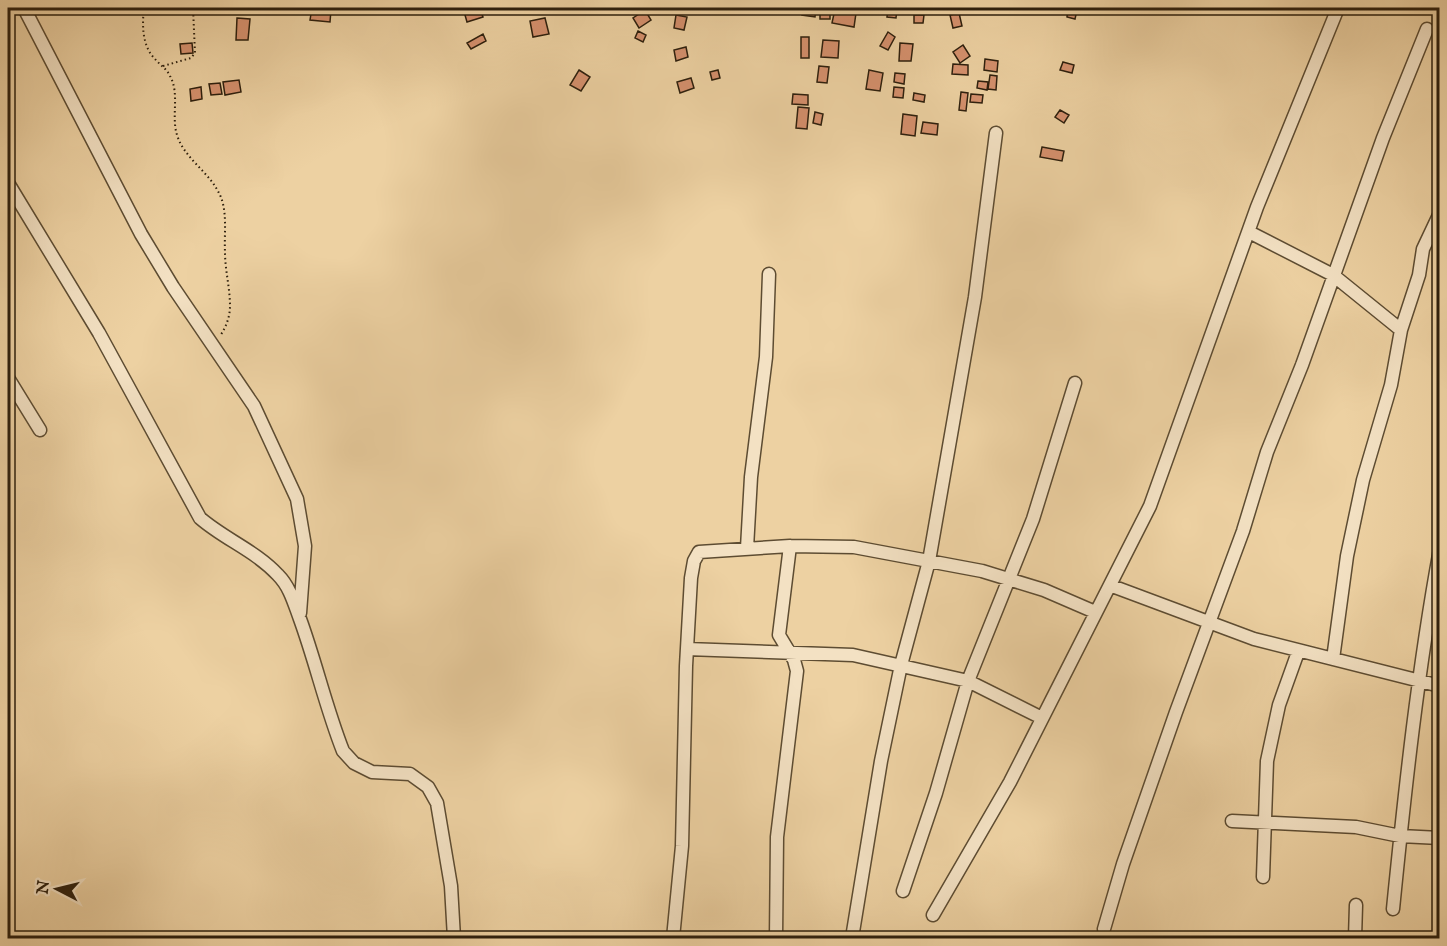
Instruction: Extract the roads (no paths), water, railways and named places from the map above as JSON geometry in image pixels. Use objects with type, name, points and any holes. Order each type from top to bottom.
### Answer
[{"type":"street","points":[[24,8],[141,234],[254,406],[297,499],[305,546],[299,617]]},
{"type":"street","points":[[933,915],[1010,782],[1095,612],[1112,586],[1150,506],[1249,232],[1338,8]]},
{"type":"street","points":[[1104,929],[1127,853],[1243,531],[1267,452],[1302,365],[1333,275],[1427,29]]},
{"type":"street","points":[[852,939],[881,761],[901,665],[929,561],[975,297],[996,134]]},
{"type":"street","points":[[8,183],[99,333],[200,519],[277,573],[289,588],[343,751],[354,762],[372,772],[410,774],[419,778],[437,803],[451,886],[454,939]]},
{"type":"street","points":[[1333,659],[1347,556],[1363,480],[1391,385],[1401,330],[1419,275],[1423,249],[1440,213]]},
{"type":"street","points":[[1249,232],[1333,275],[1401,330]]},
{"type":"street","points":[[747,548],[751,477],[766,357],[769,274]]},
{"type":"street","points":[[8,378],[40,430]]},
{"type":"street","points":[[903,891],[936,793],[968,681],[1033,519],[1075,383]]},
{"type":"street","points":[[776,939],[777,837],[797,671],[779,636],[790,546]]},
{"type":"street","points":[[673,939],[682,846],[691,578],[694,561],[699,552],[790,546],[854,546],[959,565],[1044,590],[1095,612]]},
{"type":"street","points":[[1393,909],[1419,681],[1440,549]]},
{"type":"street","points":[[1112,586],[1209,623],[1298,652],[1440,686]]},
{"type":"street","points":[[687,649],[854,655],[968,681],[1042,718]]},
{"type":"street","points":[[1263,877],[1267,761],[1279,705],[1298,652]]},
{"type":"street","points":[[1232,821],[1356,827],[1400,836],[1440,838]]},
{"type":"street","points":[[1355,939],[1356,905]]}]
